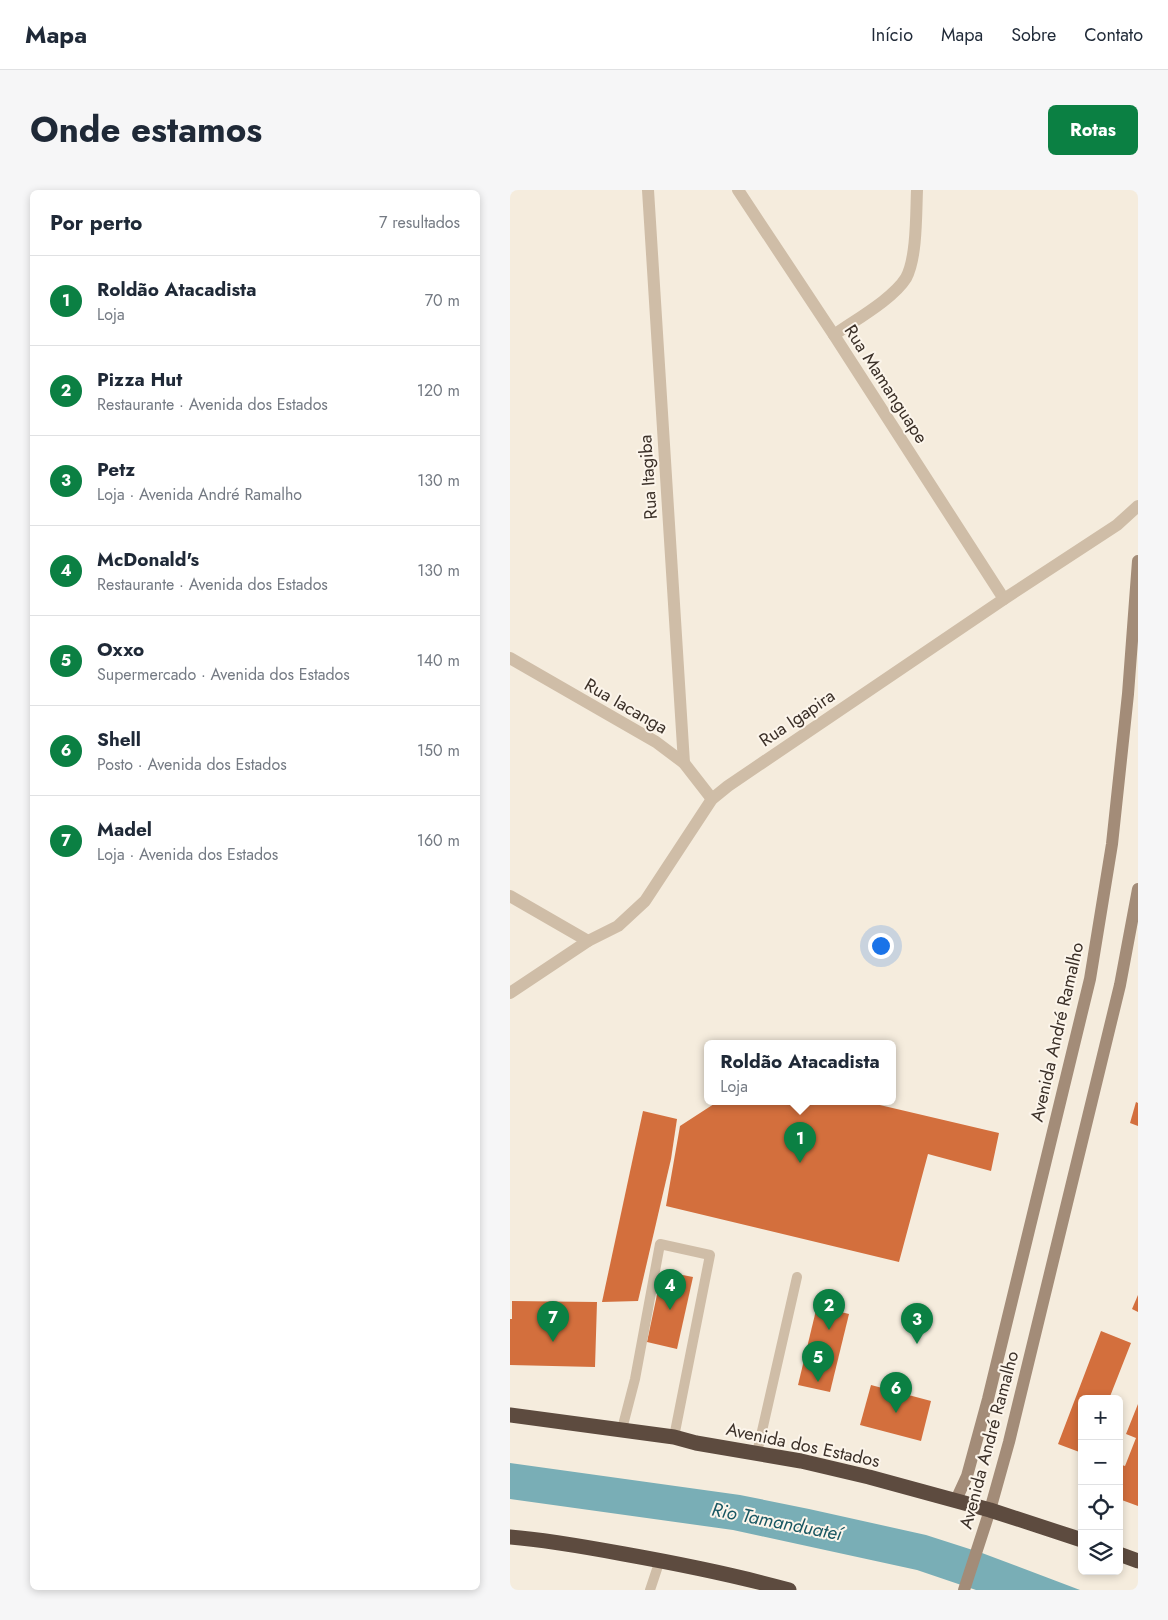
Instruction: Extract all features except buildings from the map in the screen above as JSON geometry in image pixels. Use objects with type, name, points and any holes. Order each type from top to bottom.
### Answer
[{"type":"highway","name":"Avenida dos Estados","points":[[510,1415],[674,1437],[696,1443],[801,1461],[956,1500],[1078,1539]]},
{"type":"highway","points":[[510,1536],[660,1560],[789,1590]]},
{"type":"highway","points":[[1123,1555],[1138,1561]]},
{"type":"main road","name":"Avenida André Ramalho","points":[[956,1500],[969,1470],[991,1390],[1090,979],[1112,844],[1134,649],[1138,561]]},
{"type":"main road","name":"Avenida André Ramalho","points":[[964,1590],[990,1510],[1009,1442],[1092,1108],[1120,985],[1138,889]]},
{"type":"street","name":"Rua Itagiba","points":[[648,190],[684,762]]},
{"type":"street","name":"Rua Mamanguape","points":[[738,190],[1004,599]]},
{"type":"street","points":[[834,335],[894,293],[906,277],[912,257],[917,190]]},
{"type":"street","name":"Rua Igapira","points":[[510,993],[588,941],[618,926],[645,901],[712,799],[728,786],[1004,599],[1117,525],[1138,506]]},
{"type":"street","name":"Rua Iacanga","points":[[510,658],[656,742],[684,762],[712,799]]},
{"type":"street","points":[[510,896],[588,941]]},
{"type":"lane","points":[[622,1430],[635,1379],[660,1244],[710,1255],[674,1437]]},
{"type":"lane","points":[[757,1453],[797,1276]]},
{"type":"lane","points":[[650,1590],[660,1560]]},
{"type":"water","name":"Rio Tamanduateí","points":[[510,1463],[740,1495],[926,1535],[982,1553],[1080,1590],[976,1590],[917,1570],[733,1530],[510,1499]]},
{"type":"place","name":"Roldão Atacadista","points":[[800,1163]]},
{"type":"place","name":"McDonald's","points":[[670,1310]]},
{"type":"place","name":"Pizza Hut","points":[[829,1330]]},
{"type":"place","name":"Madel","points":[[553,1342]]},
{"type":"place","name":"Petz","points":[[917,1344]]},
{"type":"place","name":"Oxxo","points":[[818,1382]]},
{"type":"place","name":"Shell","points":[[896,1413]]}]
